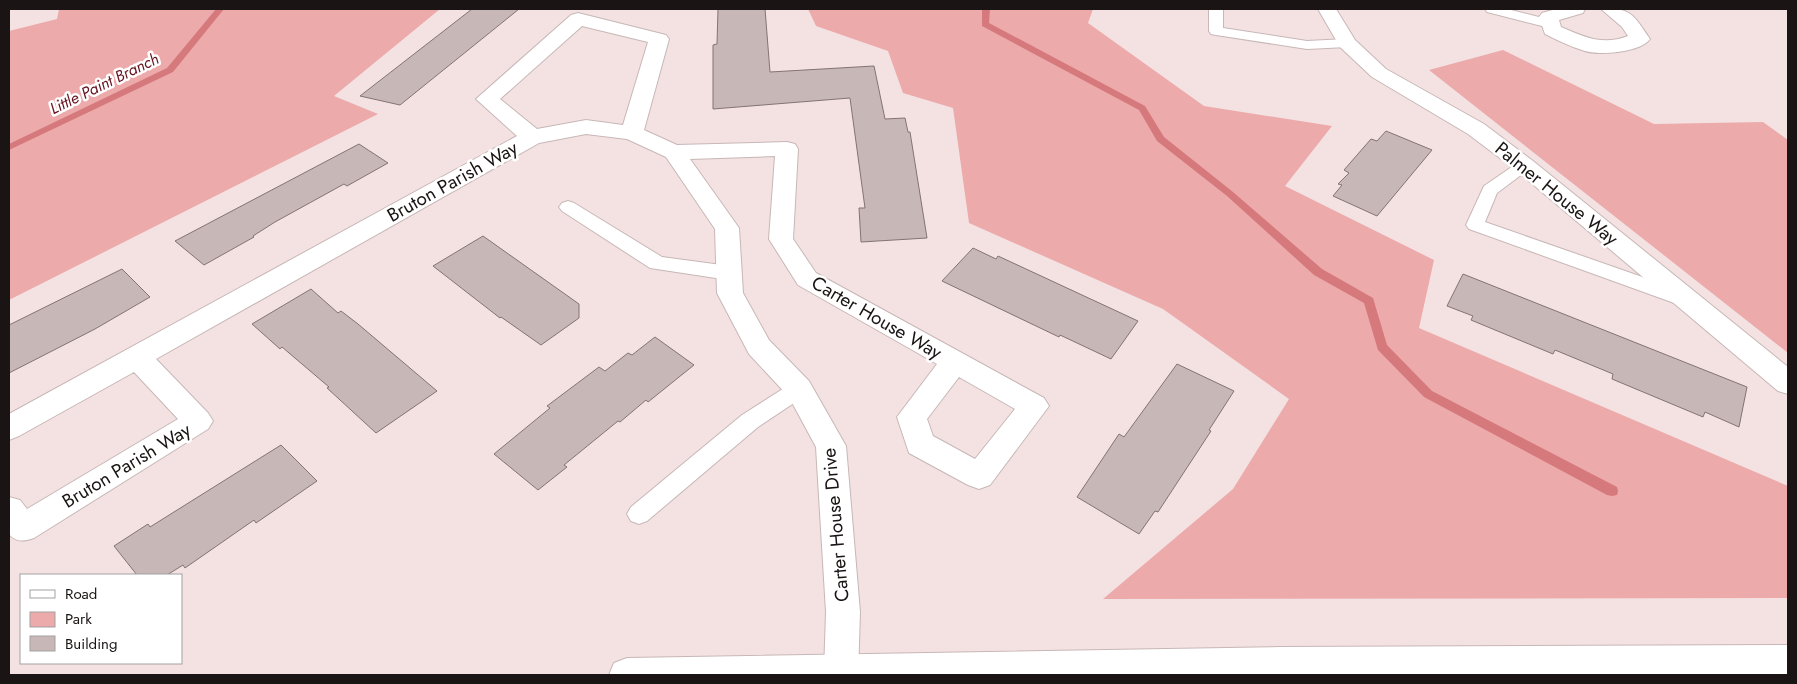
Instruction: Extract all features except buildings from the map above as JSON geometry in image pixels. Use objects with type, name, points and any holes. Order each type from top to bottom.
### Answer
[{"type":"street","name":"Palmer House Way","points":[[1327,9],[1347,44],[1379,72],[1476,128],[1525,166],[1788,383]]},
{"type":"street","points":[[1576,9],[1549,17],[1552,30],[1588,46],[1621,46],[1640,39],[1629,23],[1611,9]]},
{"type":"street","name":"Bruton Parish Way","points":[[9,428],[532,137],[488,99],[578,19],[659,39],[632,133]]},
{"type":"street","points":[[532,137],[586,127],[632,133],[674,152]]},
{"type":"street","name":"Carter House Way","points":[[674,152],[787,149],[781,238],[807,279],[1034,406],[979,476],[920,444],[912,417],[955,362]]},
{"type":"street","name":"Carter House Drive","points":[[674,152],[727,228],[730,293],[759,347],[799,389],[831,446],[843,612],[842,672]]},
{"type":"street","name":"Bruton Parish Way","points":[[9,510],[23,528],[198,421],[137,357]]},
{"type":"street","points":[[627,675],[1282,670],[1788,662]]},
{"type":"lane","points":[[1216,9],[1216,31],[1307,45],[1347,44]]},
{"type":"lane","points":[[1492,9],[1550,24]]},
{"type":"lane","points":[[1525,166],[1490,190],[1475,225],[1687,300]]},
{"type":"lane","points":[[568,207],[657,263],[729,273]]},
{"type":"lane","points":[[640,514],[750,421],[799,389]]},
{"type":"green space","points":[[59,9],[440,9],[334,96],[378,114],[9,300],[9,31],[57,19]]},
{"type":"green space","points":[[808,9],[1093,9],[1088,23],[1204,106],[1332,126],[1285,186],[1434,260],[1419,328],[1788,486],[1788,598],[1103,599],[1233,489],[1289,399],[1163,309],[969,223],[953,108],[903,93],[888,51],[816,26]]},
{"type":"green space","points":[[1503,50],[1654,124],[1763,122],[1788,140],[1788,353],[1429,70]]},
{"type":"waterway","name":"Little Paint Branch","points":[[9,147],[170,70],[220,9]]},
{"type":"waterway","points":[[986,9],[985,24],[1142,108],[1160,139],[1230,194],[1318,272],[1369,301],[1382,347],[1428,394],[1612,491]]}]
